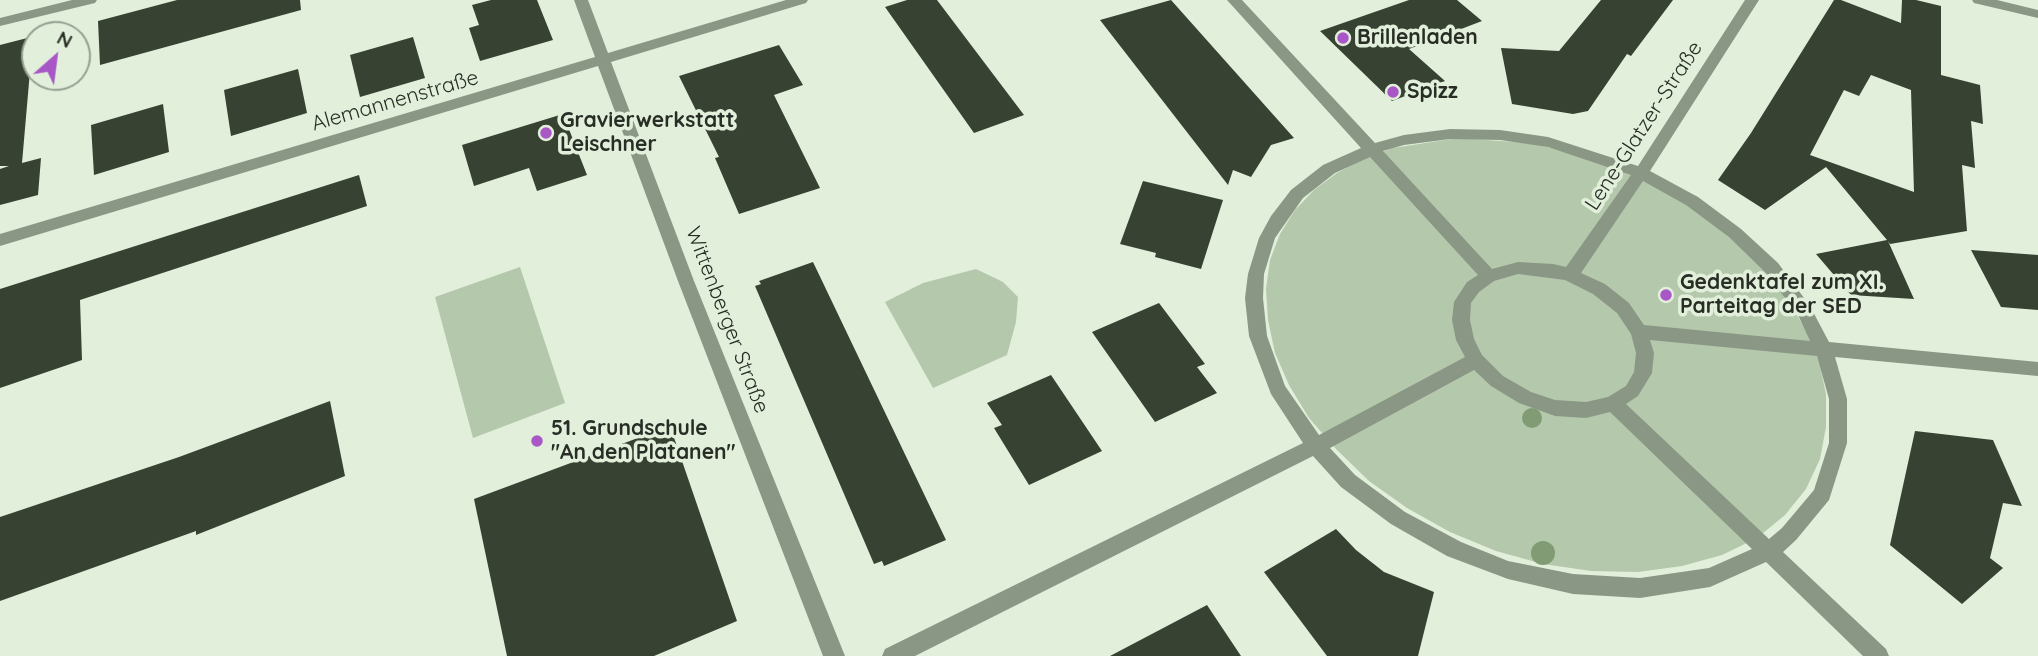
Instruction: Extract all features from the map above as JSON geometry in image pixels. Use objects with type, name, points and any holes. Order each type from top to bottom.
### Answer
[{"type":"street","points":[[0,22],[90,0]]},
{"type":"street","name":"Wittenberger Straße","points":[[581,0],[686,281],[834,656]]},
{"type":"street","name":"Alemannenstraße","points":[[0,240],[604,61],[800,0]]},
{"type":"street","points":[[1234,0],[1489,276]]},
{"type":"street","name":"Lene-Glatzer-Straße","points":[[1570,275],[1752,0]]},
{"type":"street","points":[[1979,0],[2038,14]]},
{"type":"street","points":[[1450,134],[1500,135],[1548,142],[1640,173],[1692,201],[1735,233],[1772,268],[1804,311],[1824,350],[1838,399],[1838,443],[1822,494],[1789,534],[1769,551],[1710,577],[1640,588],[1573,584],[1508,570],[1454,550],[1398,518],[1348,481],[1316,446],[1277,389],[1258,336],[1254,298],[1261,254],[1274,225],[1297,194],[1329,169],[1372,149],[1404,140],[1450,134]]},
{"type":"street","points":[[1527,268],[1570,275],[1599,289],[1623,308],[1639,332],[1645,353],[1643,373],[1632,391],[1613,403],[1586,410],[1555,408],[1525,398],[1506,387],[1476,360],[1465,340],[1461,320],[1464,302],[1473,287],[1502,270],[1527,268]]},
{"type":"street","points":[[1639,332],[2038,369]]},
{"type":"street","points":[[893,656],[1316,446],[1476,360]]},
{"type":"street","points":[[1613,403],[1878,656]]},
{"type":"green space","points":[[1458,138],[1529,143],[1566,151],[1639,177],[1673,195],[1736,241],[1763,268],[1787,298],[1819,361],[1826,394],[1826,427],[1820,459],[1806,489],[1785,515],[1757,538],[1722,555],[1682,566],[1638,572],[1591,571],[1543,564],[1496,551],[1450,532],[1407,508],[1369,481],[1309,418],[1289,385],[1275,353],[1268,320],[1266,289],[1270,260],[1280,234],[1295,210],[1314,190],[1337,173],[1363,159],[1393,148]]},
{"type":"green space","points":[[520,267],[565,403],[473,438],[435,297]]},
{"type":"green space","points":[[976,269],[1003,282],[1018,297],[1016,322],[1007,355],[933,388],[885,302],[923,283]]},
{"type":"building","points":[[177,0],[300,0],[301,10],[100,65],[98,21]]},
{"type":"building","points":[[491,0],[537,0],[553,40],[480,61],[469,28],[479,25],[472,5]]},
{"type":"building","points":[[907,0],[937,0],[1024,115],[974,133],[885,7]]},
{"type":"building","points":[[1171,0],[1294,138],[1271,145],[1251,177],[1233,170],[1228,185],[1100,20]]},
{"type":"building","points":[[1409,0],[1457,0],[1482,21],[1409,49],[1445,81],[1392,101],[1320,31]]},
{"type":"building","points":[[1601,0],[1673,0],[1631,56],[1627,54],[1588,111],[1573,114],[1512,104],[1501,48],[1559,51]]},
{"type":"building","points":[[1834,0],[1841,0],[1901,23],[1902,0],[1916,0],[1941,6],[1941,75],[1980,85],[1983,124],[1971,121],[1975,168],[1962,165],[1967,231],[1890,244],[1888,241],[1914,299],[1851,295],[1816,254],[1887,240],[1826,167],[1765,210],[1718,180],[1751,133]],"holes":[[[1871,75],[1911,90],[1914,192],[1810,155],[1844,90],[1859,96]]]},
{"type":"building","points":[[413,37],[425,78],[360,97],[350,55]]},
{"type":"building","points":[[21,40],[21,91],[28,91],[22,163],[41,158],[38,195],[0,205],[0,169],[9,166],[0,166],[0,45]]},
{"type":"building","points":[[779,45],[803,85],[774,95],[820,188],[739,214],[715,158],[719,157],[679,76]]},
{"type":"building","points":[[298,69],[307,113],[231,136],[224,90]]},
{"type":"building","points":[[163,104],[169,152],[94,175],[91,125]]},
{"type":"building","points":[[563,114],[587,175],[537,191],[529,168],[474,186],[462,145]]},
{"type":"building","points":[[359,175],[367,206],[80,300],[82,360],[0,388],[0,289]]},
{"type":"building","points":[[1143,181],[1223,200],[1201,269],[1120,244]]},
{"type":"building","points":[[1971,250],[2038,255],[2038,310],[2001,307]]},
{"type":"building","points":[[813,262],[946,540],[884,566],[882,561],[874,564],[755,286],[761,284],[759,281]]},
{"type":"building","points":[[1159,303],[1205,364],[1197,367],[1217,393],[1155,422],[1092,332]]},
{"type":"building","points":[[1051,375],[1102,451],[1029,485],[994,428],[1002,425],[987,403]]},
{"type":"building","points":[[330,401],[345,476],[196,535],[196,531],[0,601],[0,517],[179,457]]},
{"type":"building","points":[[670,426],[737,621],[654,656],[507,656],[474,499]]},
{"type":"building","points":[[1915,431],[1993,440],[2022,506],[2003,503],[1990,558],[2003,568],[1962,604],[1890,545]]},
{"type":"building","points":[[1336,529],[1356,550],[1384,572],[1434,592],[1418,656],[1327,656],[1264,572]]},
{"type":"building","points":[[1207,605],[1241,656],[1110,656]]},
{"type":"place","name":"Brillenladen","points":[[1343,38]]},
{"type":"place","name":"Spizz","points":[[1393,92]]},
{"type":"place","name":"Gravierwerkstatt Leischner","points":[[546,133]]},
{"type":"place","name":"Gedenktafel zum XI. Parteitag der SED","points":[[1666,295]]},
{"type":"place","name":"51. Grundschule \"An den Platanen\"","points":[[537,441]]}]
